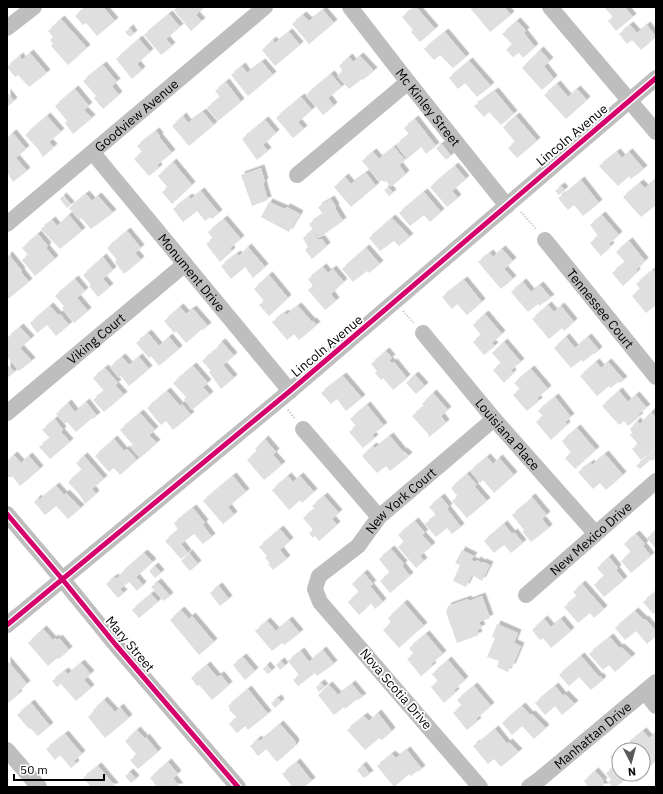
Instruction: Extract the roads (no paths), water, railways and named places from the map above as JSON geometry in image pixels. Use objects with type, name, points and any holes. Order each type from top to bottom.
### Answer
[{"type":"street","points":[[7,28],[34,7]]},
{"type":"street","name":"Goodview Avenue","points":[[7,224],[265,7]]},
{"type":"street","name":"Mc Kinley Street","points":[[350,7],[408,82],[510,204]]},
{"type":"street","points":[[550,7],[656,132]]},
{"type":"street","name":"Lincoln Avenue","points":[[7,625],[285,396],[510,204],[542,174],[656,78]]},
{"type":"street","points":[[297,175],[408,82]]},
{"type":"street","name":"Monument Drive","points":[[93,153],[185,264],[285,396]]},
{"type":"street","name":"Tennessee Court","points":[[545,240],[656,377]]},
{"type":"street","name":"Viking Court","points":[[7,413],[185,264]]},
{"type":"street","name":"Louisiana Place","points":[[423,333],[494,419],[595,533]]},
{"type":"street","name":"New York Court","points":[[315,589],[319,576],[358,546],[379,517],[494,419]]},
{"type":"street","points":[[304,429],[379,517]]},
{"type":"street","name":"New Mexico Drive","points":[[526,595],[656,481]]},
{"type":"street","name":"Mary Street","points":[[7,514],[115,644],[238,787]]},
{"type":"street","name":"Nova Scotia Drive","points":[[315,589],[320,602],[480,787]]},
{"type":"street","points":[[650,687],[656,706]]},
{"type":"street","name":"Manhattan Drive","points":[[529,787],[650,687]]},
{"type":"street","points":[[7,750],[39,787]]}]
